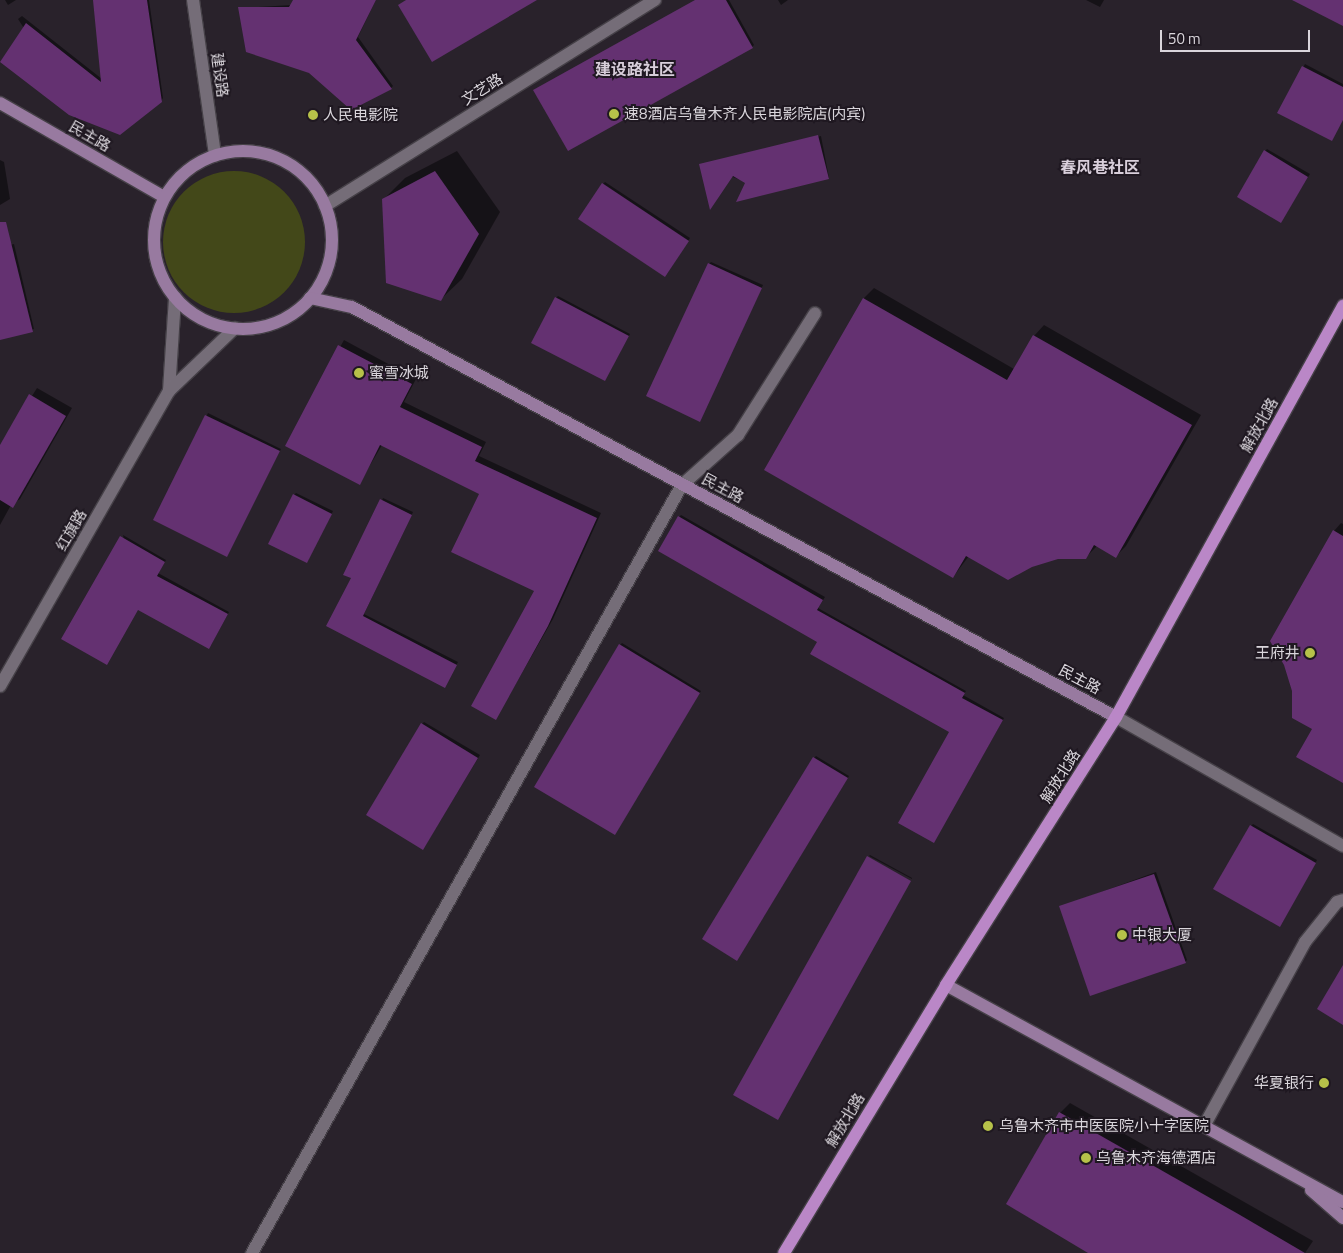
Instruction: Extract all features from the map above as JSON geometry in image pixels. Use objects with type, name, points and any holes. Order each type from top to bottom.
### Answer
[{"type":"main road","name":"民主路","points":[[0,103],[164,197]]},
{"type":"main road","points":[[241,150],[259,152],[292,165],[312,183],[325,206],[332,230],[331,254],[323,278],[310,298],[280,320],[263,327],[235,328],[198,316],[175,297],[160,275],[154,249],[155,222],[164,197],[177,179],[194,164],[214,154],[241,150]]},
{"type":"main road","name":"民主路","points":[[310,298],[352,307],[1116,717]]},
{"type":"main road","name":"解放北路","points":[[784,1253],[946,985],[1116,717],[1343,305]]},
{"type":"main road","points":[[946,985],[1343,1202]]},
{"type":"main road","points":[[1292,1174],[1343,1218]]},
{"type":"street","name":"建设路","points":[[193,0],[214,154]]},
{"type":"street","name":"文艺路","points":[[325,206],[655,0]]},
{"type":"street","points":[[169,391],[175,297]]},
{"type":"street","points":[[252,1253],[682,485],[738,435],[814,313]]},
{"type":"street","points":[[169,391],[235,328]]},
{"type":"street","name":"红旗路","points":[[0,686],[169,391]]},
{"type":"street","points":[[1116,717],[1343,846]]},
{"type":"street","points":[[1204,1126],[1305,942],[1343,900]]},
{"type":"green space","points":[[234,171],[261,177],[273,183],[284,192],[293,203],[299,215],[305,242],[299,269],[293,281],[284,292],[273,301],[261,307],[234,313],[207,307],[195,301],[184,292],[175,281],[169,269],[163,242],[169,215],[175,203],[184,192],[195,183],[207,177]]},
{"type":"building","points":[[93,0],[147,0],[162,102],[120,135],[69,115],[0,62],[26,23],[101,82]]},
{"type":"building","points":[[293,0],[376,0],[356,40],[392,89],[351,110],[309,73],[246,52],[238,7],[289,7]]},
{"type":"building","points":[[406,0],[537,0],[432,62],[398,5]]},
{"type":"building","points":[[695,0],[726,0],[753,48],[568,151],[533,90]]},
{"type":"building","points":[[1292,0],[1343,0],[1343,26]]},
{"type":"building","points":[[1302,66],[1343,87],[1343,120],[1332,141],[1277,113]]},
{"type":"building","points":[[818,135],[829,179],[736,202],[745,183],[733,176],[710,210],[699,164]]},
{"type":"building","points":[[1264,150],[1308,177],[1281,223],[1237,197]]},
{"type":"building","points":[[435,171],[479,234],[441,301],[386,283],[382,199]]},
{"type":"building","points":[[602,183],[689,241],[665,277],[578,219]]},
{"type":"building","points":[[0,222],[6,222],[33,332],[0,340]]},
{"type":"building","points":[[708,263],[762,288],[700,422],[646,396]]},
{"type":"building","points":[[555,297],[629,336],[605,381],[531,343]]},
{"type":"building","points":[[863,298],[1007,380],[1033,335],[1192,425],[1116,558],[1094,545],[1086,559],[1058,559],[1032,567],[1008,580],[966,556],[953,578],[764,470]]},
{"type":"building","points":[[338,345],[412,384],[400,407],[482,447],[475,461],[597,518],[548,626],[496,720],[471,706],[534,591],[451,552],[479,494],[380,445],[360,485],[285,446]]},
{"type":"building","points":[[29,394],[66,416],[13,508],[0,500],[0,445]]},
{"type":"building","points":[[205,415],[280,451],[227,557],[153,520]]},
{"type":"building","points":[[293,494],[332,514],[307,563],[268,544]]},
{"type":"building","points":[[380,499],[412,515],[363,616],[457,665],[445,688],[326,626],[351,578],[343,575]]},
{"type":"building","points":[[678,516],[823,600],[817,610],[965,693],[962,698],[1003,720],[934,843],[898,823],[949,732],[810,654],[817,642],[658,551]]},
{"type":"building","name":"王府井","points":[[1333,530],[1343,536],[1343,783],[1296,757],[1312,729],[1292,718],[1292,691],[1284,665],[1270,641]]},
{"type":"building","points":[[120,536],[165,562],[157,576],[228,614],[209,649],[138,610],[107,665],[61,639]]},
{"type":"building","points":[[619,644],[700,693],[615,835],[534,787]]},
{"type":"building","points":[[421,723],[478,758],[423,850],[366,815]]},
{"type":"building","points":[[813,757],[848,778],[737,961],[702,939]]},
{"type":"building","points":[[1250,825],[1316,863],[1280,927],[1213,889]]},
{"type":"building","points":[[867,856],[911,881],[778,1120],[733,1095]]},
{"type":"building","name":"中银大厦","points":[[1154,874],[1186,963],[1090,996],[1059,906]]},
{"type":"building","points":[[1343,965],[1343,1025],[1317,1009]]},
{"type":"building","name":"乌鲁木齐海德酒店","points":[[1059,1112],[1305,1253],[1088,1253],[1006,1204]]},
{"type":"place","name":"速8酒店乌鲁木齐人民电影院店(内宾)","points":[[614,114]]},
{"type":"place","name":"人民电影院","points":[[313,115]]},
{"type":"place","name":"蜜雪冰城","points":[[359,373]]},
{"type":"place","name":"王府井","points":[[1310,653]]},
{"type":"place","name":"中银大厦","points":[[1122,935]]},
{"type":"place","name":"华夏银行","points":[[1324,1083]]},
{"type":"place","name":"乌鲁木齐市中医医院小十字医院","points":[[988,1126]]},
{"type":"place","name":"乌鲁木齐海德酒店","points":[[1086,1158]]},
{"type":"district","name":"建设路社区","points":[[635,69]]},
{"type":"district","name":"春风巷社区","points":[[1100,167]]}]
